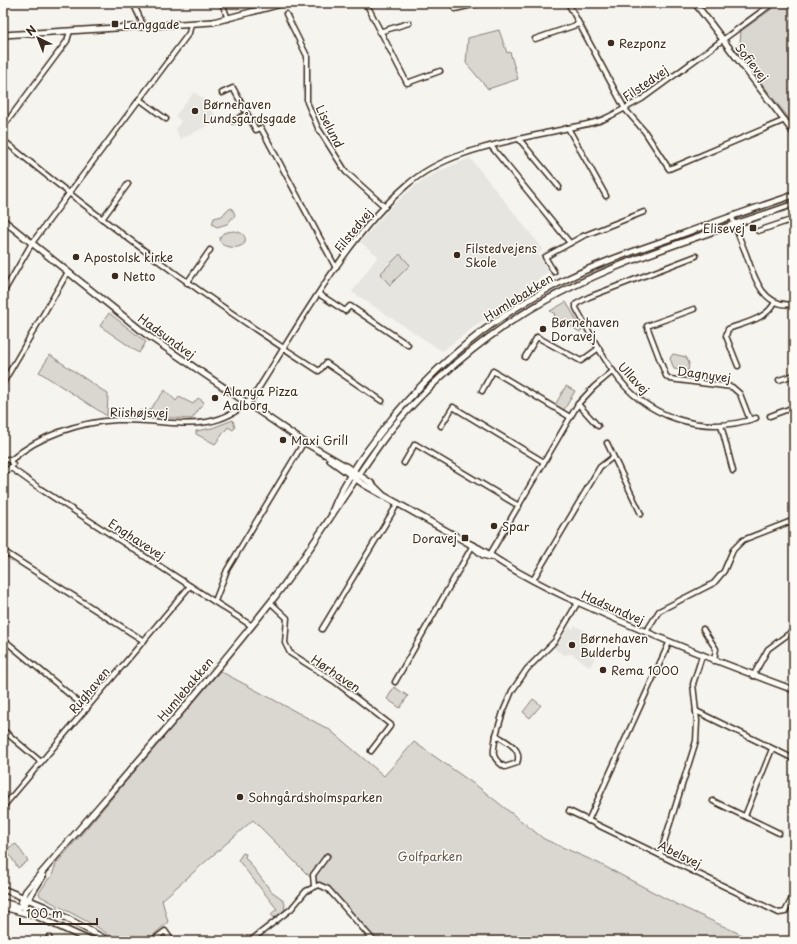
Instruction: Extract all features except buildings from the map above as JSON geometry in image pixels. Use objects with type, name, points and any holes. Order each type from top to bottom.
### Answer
[{"type":"street","points":[[133,3],[142,27]]},
{"type":"street","points":[[222,3],[228,19]]},
{"type":"street","points":[[3,35],[191,24],[228,19],[285,3]]},
{"type":"street","points":[[366,3],[379,32],[407,83],[440,71]]},
{"type":"street","points":[[455,9],[481,3]]},
{"type":"street","points":[[568,3],[625,109],[644,132],[669,169],[785,120]]},
{"type":"street","name":"Sofievej","points":[[695,3],[794,133]]},
{"type":"street","points":[[763,3],[766,8]]},
{"type":"street","name":"Filstedvej","points":[[247,404],[336,268],[385,207],[407,185],[430,170],[462,154],[603,119],[625,109],[642,99],[773,3]]},
{"type":"street","name":"Liselund","points":[[286,14],[307,56],[307,102],[318,128],[346,172],[385,207]]},
{"type":"street","points":[[379,32],[409,23]]},
{"type":"street","points":[[3,293],[32,243],[188,32],[191,24]]},
{"type":"street","points":[[535,39],[579,24]]},
{"type":"street","points":[[3,127],[67,41],[70,31]]},
{"type":"street","points":[[222,93],[233,88],[256,130],[261,128],[336,268]]},
{"type":"street","points":[[139,99],[166,119]]},
{"type":"street","points":[[233,121],[247,114]]},
{"type":"street","points":[[568,128],[606,196]]},
{"type":"street","points":[[519,139],[559,187]]},
{"type":"street","points":[[3,140],[68,194],[187,282],[284,349],[319,371],[326,363],[382,401]]},
{"type":"street","points":[[491,146],[570,243]]},
{"type":"street","points":[[102,219],[128,184]]},
{"type":"street","name":"Humlebakken","points":[[329,519],[339,494],[352,473],[410,396],[435,370],[474,337],[512,311],[556,285],[608,260],[794,195]]},
{"type":"street","name":"Humlebakken","points":[[22,896],[271,603],[386,436],[429,388],[455,364],[506,325],[530,309],[583,281],[616,267],[794,204]]},
{"type":"street","points":[[554,272],[545,257],[583,236],[644,212]]},
{"type":"street","points":[[732,216],[756,284],[775,302],[794,304]]},
{"type":"street","points":[[758,232],[794,219]]},
{"type":"street","name":"Hadsundvej","points":[[3,220],[147,335],[382,494],[533,580],[578,602],[669,643],[753,676],[794,690]]},
{"type":"street","points":[[187,282],[210,250]]},
{"type":"street","name":"Ullavej","points":[[696,256],[589,296],[578,302],[576,306],[613,372],[633,394],[656,411],[684,422],[702,425],[721,426],[756,418]]},
{"type":"street","points":[[3,383],[68,272]]},
{"type":"street","points":[[319,294],[345,311],[350,306],[408,345]]},
{"type":"street","points":[[738,366],[726,336],[728,329],[765,315],[771,310],[775,302]]},
{"type":"street","name":"Dagnyvej","points":[[694,309],[647,326],[666,376],[670,379],[732,387],[740,394],[750,420]]},
{"type":"street","points":[[525,357],[537,337],[581,361],[599,348]]},
{"type":"street","points":[[482,391],[493,371],[570,417]]},
{"type":"street","points":[[491,556],[578,404],[594,387],[613,372]]},
{"type":"street","points":[[779,380],[794,374]]},
{"type":"street","name":"Riishøjsvej","points":[[11,460],[40,441],[86,424],[118,420],[193,424],[208,423],[233,413],[247,404]]},
{"type":"street","points":[[578,404],[598,426]]},
{"type":"street","points":[[441,426],[453,407],[544,462]]},
{"type":"street","points":[[770,416],[794,407]]},
{"type":"street","points":[[721,426],[733,471]]},
{"type":"street","points":[[215,601],[227,570],[304,442]]},
{"type":"street","points":[[607,443],[641,514]]},
{"type":"street","points":[[404,463],[415,444],[519,506]]},
{"type":"street","points":[[533,580],[600,467],[614,457]]},
{"type":"street","points":[[3,460],[7,458],[11,460],[13,465],[12,468],[3,470]]},
{"type":"street","name":"Enghavevej","points":[[12,468],[39,488],[252,626]]},
{"type":"street","points":[[322,630],[398,503]]},
{"type":"street","points":[[646,632],[659,611],[714,583],[724,571],[733,550],[743,540],[794,520]]},
{"type":"street","points":[[395,682],[472,545]]},
{"type":"street","points":[[3,551],[144,641]]},
{"type":"street","name":"Rughaven","points":[[3,807],[190,586]]},
{"type":"street","points":[[496,735],[516,749],[518,753],[518,760],[515,765],[505,767],[494,759],[496,735],[503,712],[512,691],[528,669],[555,641],[578,602]]},
{"type":"street","name":"Hørhaven","points":[[271,603],[287,618],[285,643],[290,653],[334,681],[391,725],[371,750]]},
{"type":"street","points":[[703,629],[716,649],[714,661]]},
{"type":"street","points":[[753,676],[768,649],[794,630]]},
{"type":"street","points":[[3,639],[86,709]]},
{"type":"street","points":[[588,821],[669,643]]},
{"type":"street","points":[[660,855],[696,741],[696,711],[693,684],[702,656]]},
{"type":"street","points":[[696,711],[794,759]]},
{"type":"street","points":[[3,730],[41,762]]},
{"type":"street","points":[[745,816],[772,749]]},
{"type":"street","points":[[713,801],[779,833]]},
{"type":"street","name":"Abelsvej","points":[[569,811],[779,913],[784,914],[794,894]]},
{"type":"street","points":[[314,886],[313,875],[327,856]]},
{"type":"street","name":"Humlebakken","points":[[22,907],[48,866]]},
{"type":"street","points":[[250,941],[291,909],[306,891],[319,885],[328,889],[374,941]]},
{"type":"street","points":[[3,889],[22,896],[109,941]]},
{"type":"street","points":[[22,896],[22,907]]},
{"type":"street","points":[[3,902],[22,907],[28,913]]},
{"type":"street","points":[[3,907],[28,913],[91,941]]},
{"type":"street","points":[[152,941],[165,931],[172,941]]},
{"type":"shaded area","name":"Børnehaven Lundsgårdsgade","points":[[194,92],[207,102],[218,121],[180,139],[176,129],[181,121],[175,116]]},
{"type":"shaded area","name":"Filstedvejens Skole","points":[[470,158],[543,249],[538,254],[548,272],[442,351],[352,292],[378,256],[360,242],[392,206],[416,185],[437,172]]},
{"type":"shaded area","name":"Børnehaven Bulderby","points":[[575,626],[589,633],[586,639],[590,641],[584,653],[595,658],[590,667],[572,654],[563,655],[554,648],[569,627],[573,629]]},
{"type":"green space","points":[[780,3],[794,3],[794,125],[735,49],[740,43],[741,31]]},
{"type":"green space","points":[[499,30],[507,53],[510,52],[518,79],[488,89],[466,63],[468,38]]},
{"type":"green space","points":[[232,208],[235,215],[227,224],[217,227],[212,224],[214,218],[222,216],[227,210]]},
{"type":"green space","points":[[234,231],[241,233],[245,237],[245,243],[234,247],[223,245],[219,240],[221,235]]},
{"type":"green space","points":[[400,254],[410,265],[390,285],[380,274]]},
{"type":"green space","points":[[566,302],[582,329],[580,332],[554,317],[555,314],[550,311]]},
{"type":"green space","points":[[109,313],[146,342],[139,353],[100,326]]},
{"type":"green space","points":[[673,354],[686,357],[689,363],[688,371],[674,369],[670,358]]},
{"type":"green space","points":[[50,355],[108,394],[107,416],[39,372]]},
{"type":"green space","points":[[566,386],[575,391],[564,410],[555,405]]},
{"type":"green space","points":[[165,390],[176,401],[179,397],[193,404],[198,398],[204,402],[192,419],[139,416],[140,410],[148,412]]},
{"type":"green space","points":[[233,420],[235,428],[233,430],[228,427],[215,444],[196,434],[196,431],[212,428]]},
{"type":"green space","name":"Golfparken","points":[[220,671],[330,730],[384,776],[414,742],[481,789],[544,839],[598,863],[678,905],[755,941],[375,941],[329,889],[323,884],[314,881],[253,820],[162,900],[168,922],[147,941],[118,941],[97,927],[40,896],[39,893],[49,878],[51,878],[56,864]]},
{"type":"green space","points":[[394,687],[408,696],[400,708],[387,699]]},
{"type":"green space","points":[[533,699],[541,705],[530,718],[523,712]]},
{"type":"green space","points":[[16,844],[28,861],[18,868],[6,849]]},
{"type":"green space","points":[[243,853],[246,854],[245,857],[271,891],[281,898],[285,904],[284,912],[274,918],[271,914],[277,909],[238,860]]},
{"type":"place","name":"Langgade","points":[[115,24]]},
{"type":"place","name":"Rezponz","points":[[611,43]]},
{"type":"place","name":"Børnehaven Lundsgårdsgade","points":[[195,111]]},
{"type":"place","name":"Elisevej","points":[[753,228]]},
{"type":"place","name":"Filstedvejens Skole","points":[[457,255]]},
{"type":"place","name":"Apostolsk kirke","points":[[76,257]]},
{"type":"place","name":"Netto","points":[[115,276]]},
{"type":"place","name":"Børnehaven Doravej","points":[[543,329]]},
{"type":"place","name":"Alanya Pizza Aalborg","points":[[215,398]]},
{"type":"place","name":"Maxi Grill","points":[[283,440]]},
{"type":"place","name":"Spar","points":[[494,526]]},
{"type":"place","name":"Doravej","points":[[465,538]]},
{"type":"place","name":"Børnehaven Bulderby","points":[[572,645]]},
{"type":"place","name":"Rema 1000","points":[[603,670]]},
{"type":"place","name":"Sohngårdsholmsparken","points":[[240,797]]}]
